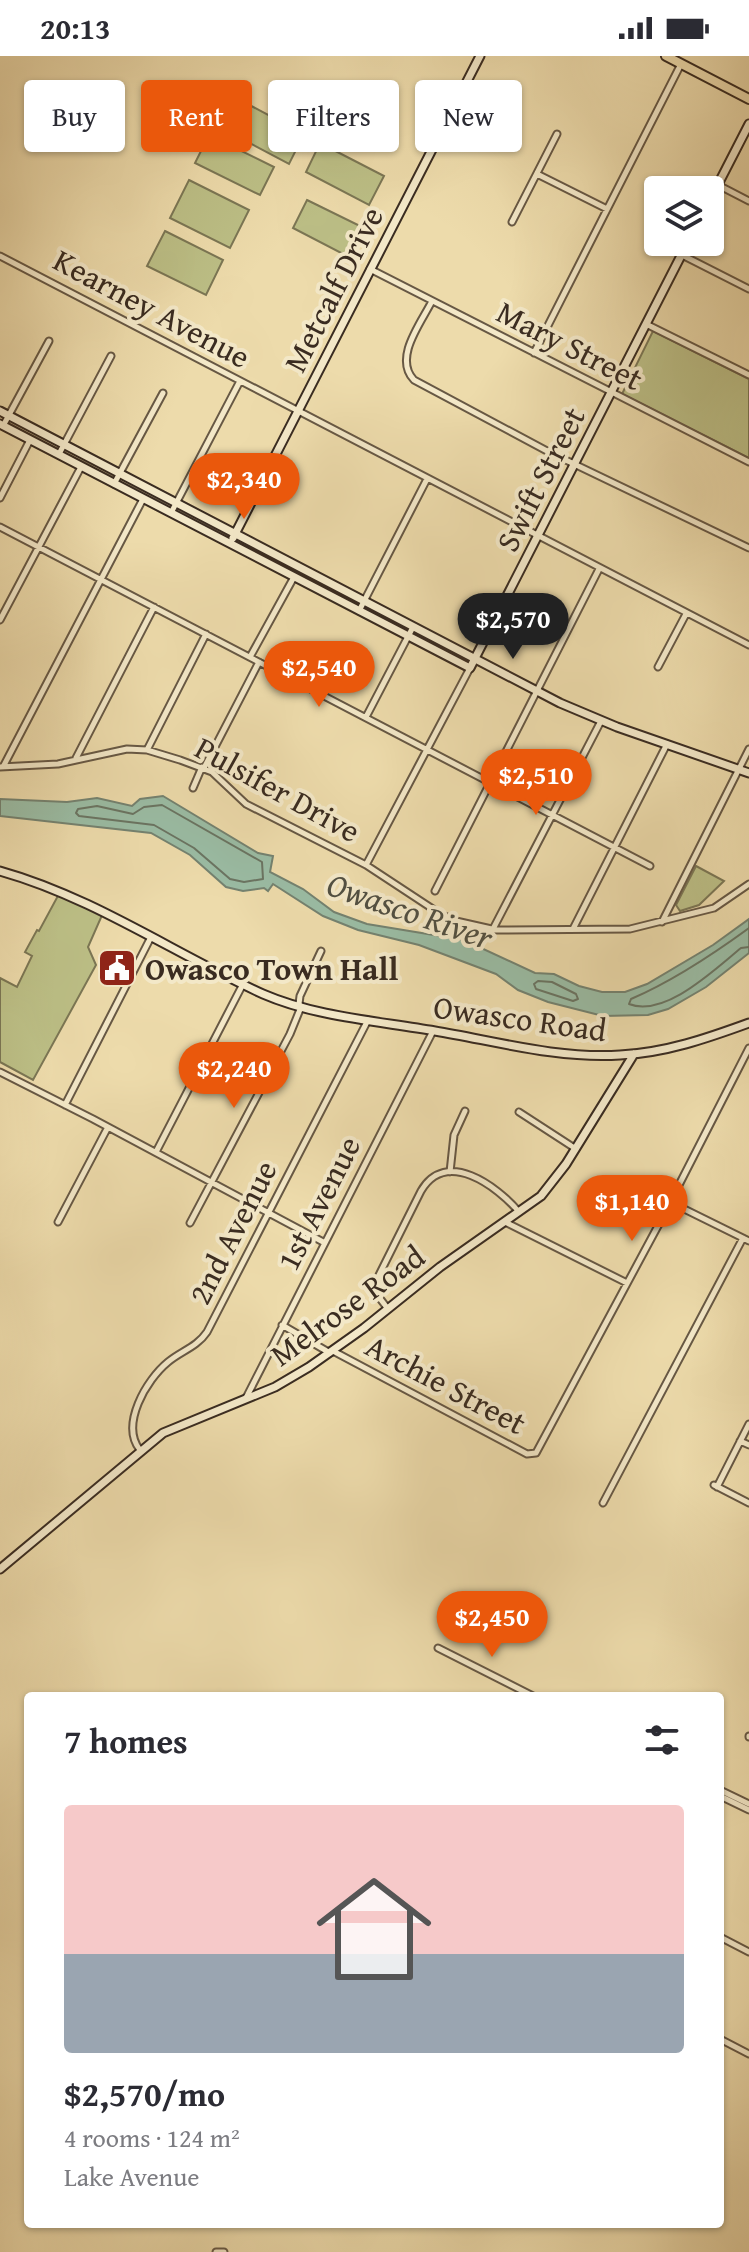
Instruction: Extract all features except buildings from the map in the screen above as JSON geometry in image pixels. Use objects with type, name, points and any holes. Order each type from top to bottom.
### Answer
[{"type":"main road","name":"Metcalf Drive","points":[[231,545],[480,56]]},
{"type":"main road","points":[[666,56],[749,99]]},
{"type":"main road","points":[[723,176],[749,124]]},
{"type":"main road","name":"Swift Street","points":[[470,668],[681,256]]},
{"type":"main road","points":[[0,411],[538,691],[601,721],[749,773]]},
{"type":"main road","points":[[2,425],[470,668]]},
{"type":"main road","name":"Owasco Road","points":[[0,871],[54,889],[243,984],[301,1007],[568,1054],[634,1054],[683,1045],[749,1023]]},
{"type":"main road","name":"Melrose Road","points":[[0,1569],[140,1450],[176,1426],[288,1380],[331,1352],[519,1212],[553,1183],[634,1054]]},
{"type":"street","points":[[534,353],[681,64]]},
{"type":"street","points":[[512,222],[557,134]]},
{"type":"street","points":[[537,174],[607,209]]},
{"type":"street","points":[[724,188],[749,201]]},
{"type":"street","name":"Kearney Avenue","points":[[0,256],[749,645]]},
{"type":"street","points":[[684,256],[749,289]]},
{"type":"street","name":"Mary Street","points":[[370,269],[749,462]]},
{"type":"street","points":[[432,301],[405,358],[405,367],[411,379],[529,442],[749,548]]},
{"type":"street","points":[[646,324],[749,375]]},
{"type":"street","points":[[2,425],[49,341]]},
{"type":"street","points":[[59,455],[111,356]]},
{"type":"street","points":[[171,513],[240,381]]},
{"type":"street","points":[[114,484],[163,393]]},
{"type":"street","points":[[0,498],[30,440]]},
{"type":"street","points":[[0,620],[81,467]]},
{"type":"street","points":[[359,611],[427,479]]},
{"type":"street","points":[[2,767],[143,499]]},
{"type":"street","points":[[0,527],[650,866]]},
{"type":"street","points":[[435,891],[599,569]]},
{"type":"street","points":[[250,657],[294,577]]},
{"type":"street","points":[[75,760],[154,607]]},
{"type":"street","points":[[658,667],[686,614]]},
{"type":"street","points":[[366,717],[413,627]]},
{"type":"street","points":[[147,750],[206,634]]},
{"type":"street","points":[[193,788],[259,662]]},
{"type":"street","name":"Swift Street","points":[[366,865],[470,668]]},
{"type":"street","points":[[493,929],[601,721]]},
{"type":"street","points":[[572,929],[667,744]]},
{"type":"street","points":[[662,922],[749,749]]},
{"type":"street","name":"Pulsifer Drive","points":[[2,767],[34,767],[117,750],[147,750],[203,768],[220,779],[246,804],[366,865],[456,921],[493,929],[630,929],[718,906],[749,884]]},
{"type":"street","points":[[65,1105],[151,937]]},
{"type":"street","points":[[190,1223],[301,1007],[300,996],[321,951]]},
{"type":"street","points":[[156,1152],[243,984]]},
{"type":"street","name":"2nd Avenue","points":[[140,1450],[133,1439],[133,1427],[146,1389],[169,1361],[205,1336],[368,1019]]},
{"type":"street","name":"1st Avenue","points":[[246,1398],[433,1031]]},
{"type":"street","points":[[505,1222],[627,1283],[749,1048]]},
{"type":"street","points":[[0,1072],[325,1243]]},
{"type":"street","points":[[450,1172],[454,1135],[465,1111]]},
{"type":"street","points":[[519,1112],[576,1149]]},
{"type":"street","points":[[58,1222],[108,1127]]},
{"type":"street","points":[[388,1309],[375,1292],[376,1279],[425,1185],[438,1174],[450,1172],[485,1180],[519,1212]]},
{"type":"street","points":[[603,1503],[746,1240],[670,1202]]},
{"type":"street","name":"Archie Street","points":[[282,1325],[527,1454],[533,1454],[538,1450],[627,1283]]},
{"type":"street","points":[[749,1424],[716,1486],[749,1503]]},
{"type":"street","points":[[740,1441],[749,1445]]},
{"type":"street","points":[[438,1648],[525,1692]]},
{"type":"street","points":[[724,1795],[749,1807]]},
{"type":"street","points":[[724,1939],[749,1952]]},
{"type":"street","points":[[724,2041],[749,2054]]},
{"type":"street","points":[[216,2252],[224,2252]]},
{"type":"shaded area","points":[[252,106],[268,115],[268,152],[295,152],[289,164],[252,144]]},
{"type":"shaded area","points":[[200,152],[244,152],[274,167],[260,195],[195,163]]},
{"type":"shaded area","points":[[316,152],[337,152],[384,176],[369,205],[306,172]]},
{"type":"shaded area","points":[[189,180],[249,210],[230,248],[170,218]]},
{"type":"shaded area","points":[[307,200],[360,226],[345,255],[293,228]]},
{"type":"shaded area","points":[[165,231],[223,260],[206,295],[147,266]]},
{"type":"shaded area","points":[[653,331],[749,379],[749,458],[622,394]]},
{"type":"shaded area","points":[[696,866],[724,881],[699,905],[680,911],[676,905]]},
{"type":"shaded area","points":[[60,892],[103,913],[88,947],[96,965],[33,1080],[0,1062],[0,978],[17,987],[32,956],[25,952]]},
{"type":"water","points":[[163,796],[258,853],[273,856],[270,872],[303,889],[334,912],[367,924],[464,940],[535,973],[554,974],[579,986],[602,992],[625,992],[647,984],[713,945],[749,919],[749,953],[706,987],[668,1009],[648,1015],[603,1016],[548,1002],[518,990],[496,974],[419,945],[358,930],[323,916],[273,884],[268,891],[264,888],[243,891],[226,887],[190,855],[151,833],[0,816],[0,799],[67,802],[97,798],[132,806],[140,799]]},
{"type":"place","name":"Owasco Town Hall","points":[[117,968]]},
{"type":"water label","name":"Owasco River","points":[[410,910]]}]
